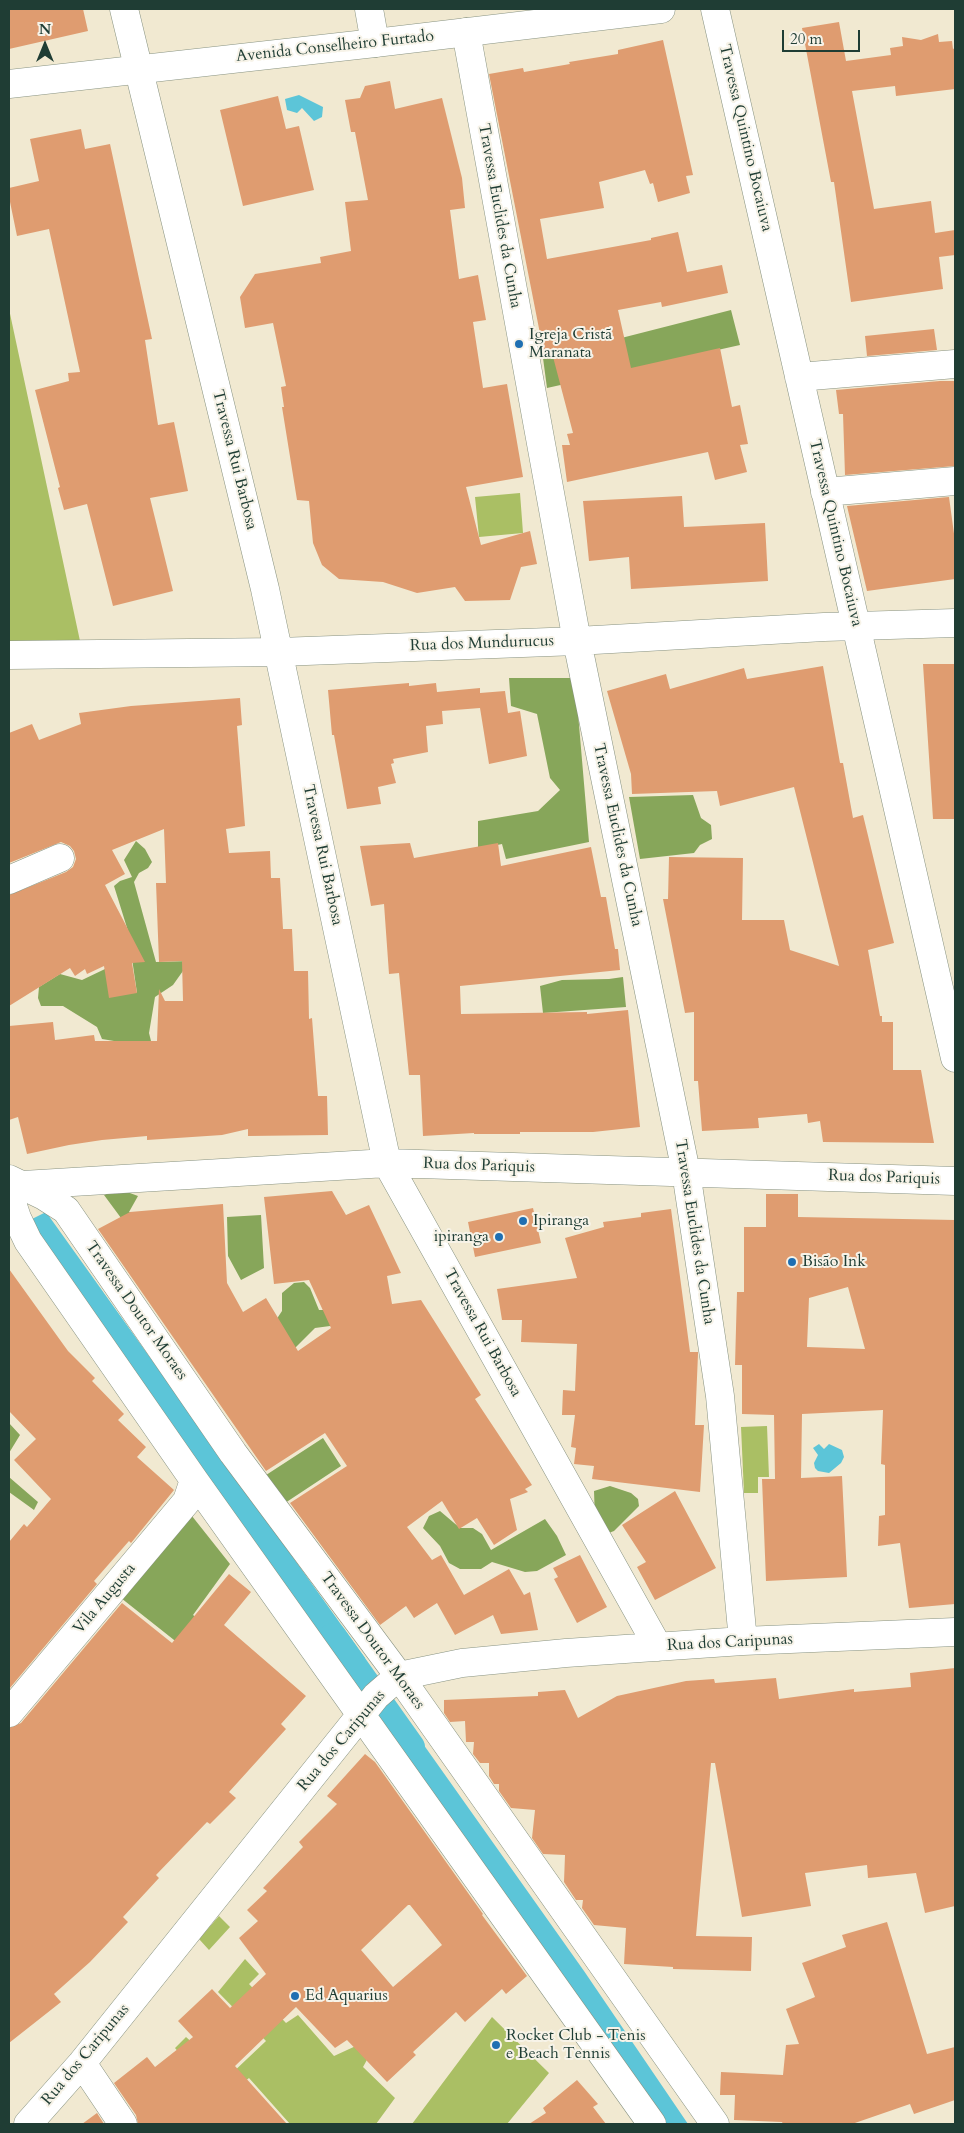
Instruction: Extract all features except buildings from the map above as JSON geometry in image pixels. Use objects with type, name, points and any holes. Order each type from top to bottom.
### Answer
[{"type":"street","name":"Travessa Rui Barbosa","points":[[124,9],[279,652],[387,1163],[658,1647]]},
{"type":"street","points":[[369,9],[375,43]]},
{"type":"street","name":"Avenida Conselheiro Furtado","points":[[9,84],[661,9]]},
{"type":"street","name":"Travessa Quintino Bocaiuva","points":[[715,9],[955,1058]]},
{"type":"street","name":"Travessa Euclides da Cunha","points":[[466,32],[577,641],[686,1172],[720,1396],[744,1641]]},
{"type":"street","points":[[799,377],[955,364]]},
{"type":"street","points":[[826,492],[955,481]]},
{"type":"street","name":"Rua dos Mundurucus","points":[[9,655],[279,652],[577,641],[856,626],[955,623]]},
{"type":"street","points":[[9,880],[60,858]]},
{"type":"street","name":"Rua dos Pariquis","points":[[11,1190],[387,1163],[955,1181]]},
{"type":"street","points":[[11,1190],[28,1241],[194,1480],[652,2124]]},
{"type":"street","name":"Travessa Doutor Moraes","points":[[11,1190],[44,1196],[66,1210],[233,1452],[399,1676],[715,2124]]},
{"type":"street","name":"Vila Augusta","points":[[9,1713],[187,1501],[194,1480]]},
{"type":"street","name":"Rua dos Caripunas","points":[[28,2124],[82,2063],[362,1716],[376,1696],[399,1676],[462,1663],[658,1647],[744,1641],[955,1632]]},
{"type":"street","points":[[82,2063],[123,2124]]},
{"type":"green space","points":[[9,309],[83,655],[9,655]]},
{"type":"green space","points":[[731,310],[740,345],[547,388],[543,358]]},
{"type":"green space","points":[[520,493],[523,533],[479,537],[475,497]]},
{"type":"green space","points":[[509,678],[575,678],[589,842],[506,859],[502,844],[478,849],[478,821],[538,811],[560,790],[550,778],[537,714],[511,706]]},
{"type":"green space","points":[[693,795],[701,818],[711,825],[712,839],[700,845],[694,853],[640,859],[629,797]]},
{"type":"green space","points":[[136,841],[145,849],[152,862],[148,868],[139,873],[134,882],[156,962],[190,961],[173,985],[155,997],[149,1033],[151,1041],[114,1041],[102,1039],[97,1027],[63,1006],[41,1006],[38,998],[39,987],[60,974],[82,980],[105,969],[137,993],[128,931],[114,886],[120,881],[132,877],[124,860]]},
{"type":"green space","points":[[623,977],[626,1007],[543,1013],[540,986],[562,980]]},
{"type":"green space","points":[[119,1189],[138,1196],[129,1212],[134,1214],[121,1218],[104,1195]]},
{"type":"green space","points":[[261,1215],[264,1268],[241,1280],[228,1256],[227,1217]]},
{"type":"green space","points":[[304,1282],[310,1288],[319,1310],[329,1310],[333,1317],[330,1326],[315,1328],[295,1348],[274,1323],[282,1311],[282,1293],[294,1283]]},
{"type":"green space","points":[[9,1423],[20,1435],[9,1453]]},
{"type":"green space","points":[[767,1426],[769,1477],[758,1477],[758,1493],[744,1493],[741,1427]]},
{"type":"green space","points":[[323,1438],[341,1466],[282,1505],[263,1477]]},
{"type":"green space","points":[[9,1477],[38,1502],[34,1510],[9,1492]]},
{"type":"green space","points":[[610,1486],[631,1493],[638,1499],[639,1506],[614,1531],[606,1534],[595,1520],[594,1491]]},
{"type":"green space","points":[[188,1511],[230,1564],[193,1615],[222,1637],[193,1655],[121,1598]]},
{"type":"green space","points":[[440,1511],[460,1528],[473,1528],[482,1534],[491,1550],[545,1519],[557,1536],[566,1555],[537,1571],[525,1572],[492,1562],[481,1569],[460,1569],[449,1563],[440,1546],[423,1528],[429,1516]]},
{"type":"green space","points":[[219,1916],[230,1927],[209,1950],[199,1939]]},
{"type":"green space","points":[[245,1959],[259,1974],[249,1984],[286,2023],[298,2015],[334,2056],[358,2045],[368,2058],[363,2067],[395,2098],[376,2124],[290,2124],[249,2078],[220,2102],[175,2048],[186,2037],[229,2076],[266,2041],[218,1992]]},
{"type":"green space","name":"Rocket Club - Tenis e Beach Tennis","points":[[492,2017],[549,2073],[507,2124],[412,2124]]},
{"type":"water","points":[[299,95],[323,107],[322,117],[314,121],[302,108],[297,113],[287,110],[285,99]]},
{"type":"water","points":[[46,1212],[365,1658],[341,1678],[24,1223]]},
{"type":"water","points":[[819,1444],[824,1449],[829,1444],[842,1450],[844,1457],[841,1463],[829,1473],[818,1471],[815,1468],[814,1463],[818,1455],[813,1448]]},
{"type":"water","points":[[399,1710],[584,1971],[688,2124],[662,2124],[378,1728]]},
{"type":"waterway","points":[[333,1637],[411,1747]]},
{"type":"place","name":"Igreja Cristã Maranata","points":[[519,344]]},
{"type":"place","name":"Ipiranga","points":[[523,1221]]},
{"type":"place","name":"ipiranga","points":[[499,1237]]},
{"type":"place","name":"Bisão Ink","points":[[792,1262]]},
{"type":"place","name":"Ed Aquarius","points":[[295,1996]]},
{"type":"place","name":"Rocket Club - Tenis e Beach Tennis","points":[[496,2045]]}]
